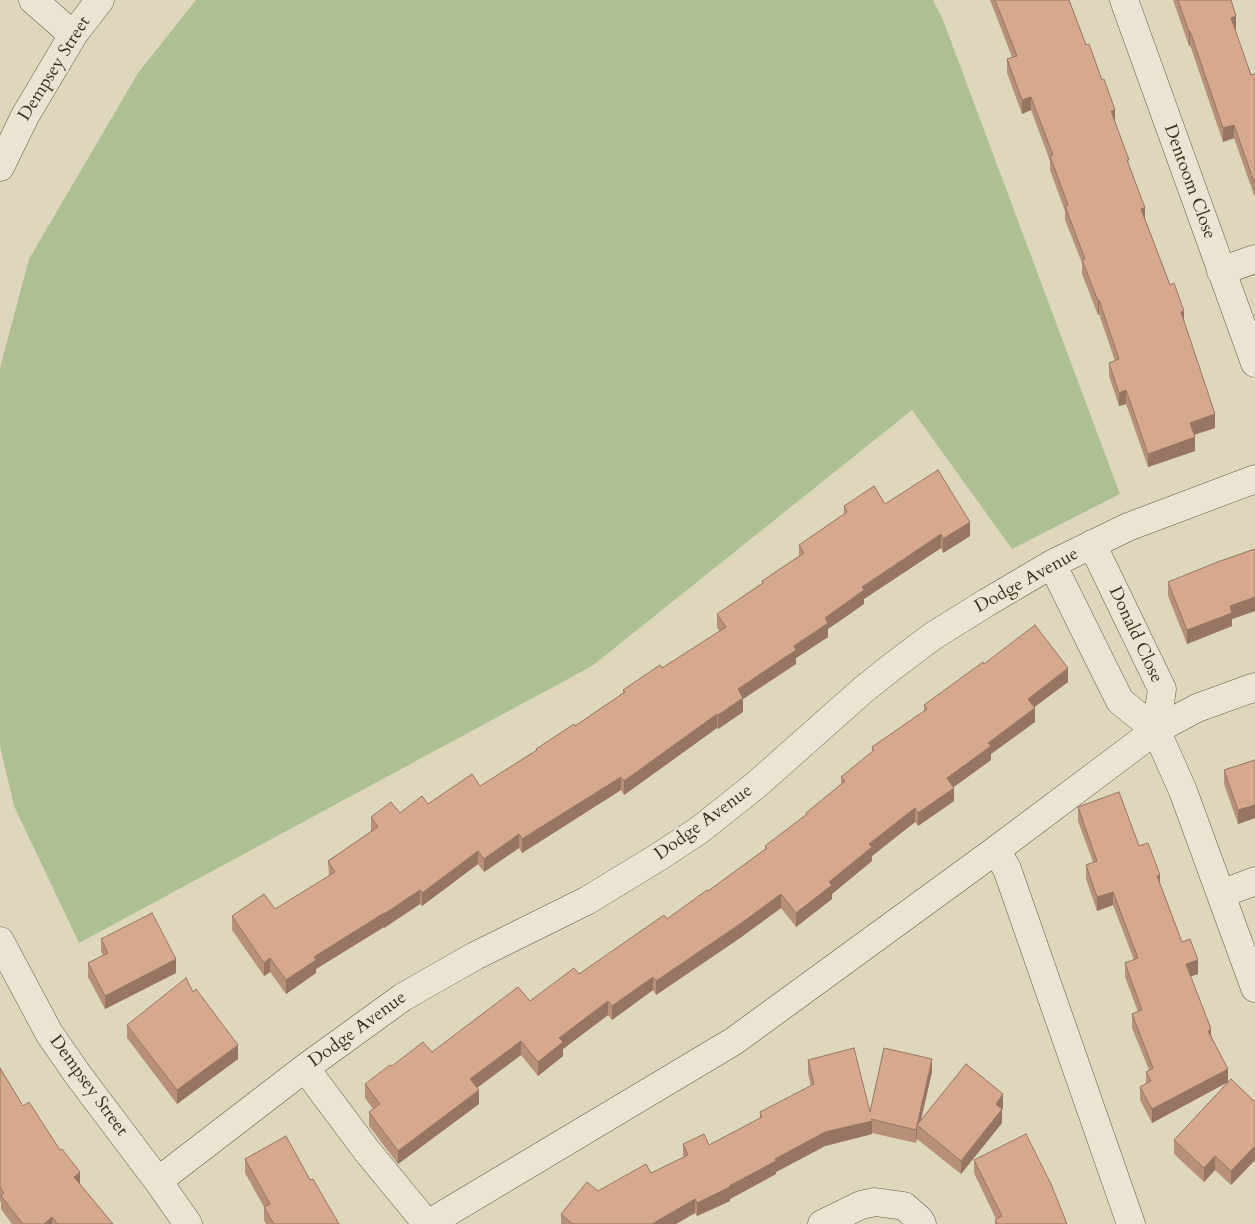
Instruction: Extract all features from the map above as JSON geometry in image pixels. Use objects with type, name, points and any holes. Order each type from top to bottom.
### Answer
[{"type":"street","points":[[33,0],[73,36]]},
{"type":"street","name":"Dentoom Close","points":[[1124,0],[1255,363]]},
{"type":"street","name":"Dempsey Street","points":[[0,167],[25,116],[73,36],[98,1]]},
{"type":"street","points":[[1221,270],[1255,259]]},
{"type":"street","name":"Dodge Avenue","points":[[158,1181],[369,1020],[427,982],[588,900],[660,856],[698,830],[756,785],[863,690],[934,636],[1052,564],[1092,544],[1165,512],[1255,479]]},
{"type":"street","name":"Donald Close","points":[[1092,544],[1162,689],[1156,730]]},
{"type":"street","points":[[1052,564],[1120,701],[1156,730],[1183,791],[1255,988]]},
{"type":"street","points":[[305,1068],[367,1151],[428,1224],[734,1041],[996,850],[1156,730],[1197,708],[1255,687]]},
{"type":"street","points":[[996,850],[1007,869],[1131,1224]]},
{"type":"street","points":[[1221,894],[1255,881]]},
{"type":"street","name":"Dempsey Street","points":[[0,941],[49,1033],[188,1224]]},
{"type":"street","points":[[822,1224],[861,1205],[875,1202],[904,1206],[922,1224]]},
{"type":"green space","points":[[196,0],[933,0],[943,20],[1120,494],[1012,549],[912,410],[592,666],[79,943],[14,806],[0,746],[0,368],[29,259],[138,73]]},
{"type":"building","points":[[995,0],[1069,0],[1086,45],[1089,44],[1102,80],[1104,79],[1115,110],[1111,111],[1145,208],[1141,209],[1170,285],[1174,283],[1184,311],[1181,312],[1215,414],[1190,423],[1195,437],[1148,454],[1126,390],[1119,393],[1109,363],[1119,359],[1099,300],[1082,260],[1085,259],[1065,206],[1068,205],[1050,156],[1053,155],[1031,97],[1022,100],[1007,59],[1017,56]]},
{"type":"building","points":[[1178,0],[1231,0],[1236,16],[1231,18],[1251,75],[1255,74],[1255,185],[1234,125],[1223,128]]},
{"type":"building","points":[[938,470],[970,522],[943,539],[941,534],[862,587],[864,590],[825,618],[828,623],[794,646],[796,650],[738,689],[743,698],[717,714],[624,781],[621,777],[522,839],[519,834],[484,859],[478,851],[422,893],[420,890],[314,957],[316,960],[286,980],[270,958],[264,963],[232,916],[264,894],[275,909],[335,872],[328,861],[378,827],[371,817],[391,802],[400,813],[422,796],[428,804],[472,774],[480,786],[574,724],[575,726],[625,692],[623,690],[660,665],[662,668],[726,627],[717,614],[804,553],[799,545],[847,512],[844,506],[874,486],[885,504]]},
{"type":"building","points":[[1255,549],[1255,597],[1230,606],[1232,613],[1187,630],[1168,582]]},
{"type":"building","points":[[1035,625],[1068,668],[1028,699],[1035,708],[988,743],[991,746],[947,778],[954,788],[918,813],[915,808],[869,844],[872,847],[829,882],[832,885],[796,913],[781,894],[656,981],[653,977],[612,1006],[608,1001],[559,1038],[563,1042],[538,1062],[521,1041],[470,1079],[479,1090],[398,1151],[369,1112],[380,1104],[365,1084],[423,1042],[432,1052],[518,987],[530,1001],[574,968],[579,974],[664,915],[667,919],[708,891],[767,848],[765,846],[807,814],[845,781],[841,777],[874,750],[872,747],[927,709],[924,705],[983,662],[984,664]]},
{"type":"building","points":[[1255,760],[1255,805],[1238,810],[1224,770]]},
{"type":"building","points":[[1119,792],[1139,846],[1148,843],[1160,875],[1157,876],[1182,942],[1190,939],[1198,960],[1186,964],[1211,1029],[1208,1031],[1228,1069],[1152,1109],[1140,1087],[1151,1081],[1146,1072],[1153,1068],[1132,1014],[1142,1010],[1125,963],[1138,958],[1113,892],[1097,897],[1086,865],[1097,861],[1078,807]]},
{"type":"building","points":[[152,913],[176,959],[105,996],[88,963],[108,953],[101,939]]},
{"type":"building","points":[[186,978],[193,992],[196,989],[238,1045],[177,1090],[127,1025]]},
{"type":"building","points":[[854,1048],[870,1112],[884,1048],[932,1059],[916,1130],[871,1119],[872,1121],[825,1132],[775,1159],[776,1161],[730,1187],[697,1203],[695,1199],[652,1224],[573,1224],[561,1214],[587,1182],[598,1191],[646,1164],[651,1173],[688,1155],[683,1144],[704,1134],[709,1145],[762,1117],[760,1112],[814,1084],[808,1060]]},
{"type":"building","points":[[966,1064],[1003,1094],[996,1104],[1002,1109],[961,1161],[917,1125]]},
{"type":"building","points":[[0,1068],[23,1106],[29,1102],[60,1150],[62,1149],[80,1172],[74,1177],[113,1224],[58,1224],[52,1217],[44,1224],[23,1224],[1,1196],[4,1193],[0,1187]]},
{"type":"building","points":[[1231,1079],[1255,1102],[1255,1146],[1231,1171],[1215,1156],[1204,1168],[1174,1140]]},
{"type":"building","points":[[1026,1134],[1051,1184],[1067,1224],[997,1224],[995,1220],[1002,1216],[974,1160]]},
{"type":"building","points":[[286,1136],[310,1180],[313,1179],[339,1224],[274,1224],[264,1207],[270,1204],[245,1159]]}]
